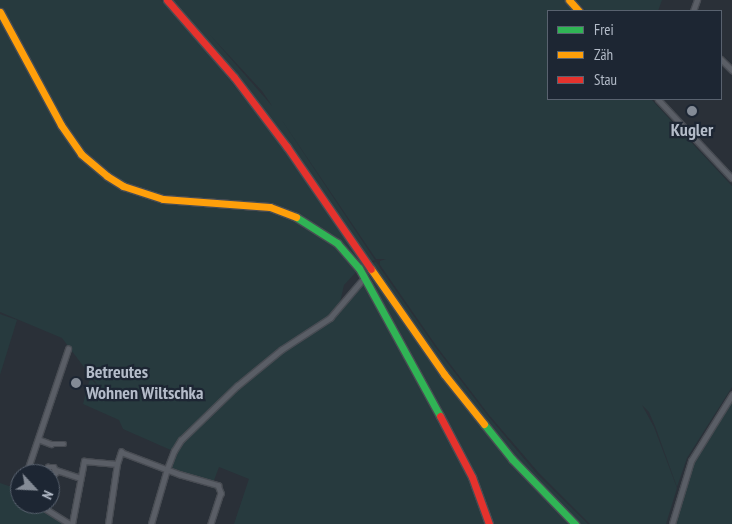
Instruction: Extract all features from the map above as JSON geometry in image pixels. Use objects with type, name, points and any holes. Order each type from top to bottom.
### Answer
[{"type":"main road","points":[[167,0],[234,78],[287,148],[444,374],[512,459],[575,524]]},
{"type":"main road","points":[[569,0],[578,10]]},
{"type":"main road","points":[[0,12],[61,125],[81,154],[107,176],[124,186],[163,199],[250,204],[293,214],[317,228],[337,243],[364,278],[459,450],[481,500],[489,524]]},
{"type":"street","points":[[722,60],[732,70]]},
{"type":"street","points":[[659,100],[732,178]]},
{"type":"street","points":[[151,524],[174,451],[194,426],[237,386],[282,350],[330,318],[364,278]]},
{"type":"street","points":[[29,464],[68,349]]},
{"type":"street","points":[[672,524],[691,461],[732,395]]},
{"type":"street","points":[[38,439],[51,444],[64,444]]},
{"type":"street","points":[[108,524],[117,464],[122,452],[218,485],[221,488],[211,524]]},
{"type":"street","points":[[54,514],[71,524],[84,461],[117,464]]},
{"type":"street","points":[[60,471],[80,478]]},
{"type":"green space","points":[[0,0],[161,0],[203,46],[284,149],[434,366],[465,407],[509,461],[570,524],[491,524],[473,477],[460,450],[367,276],[339,242],[326,231],[295,213],[292,216],[324,234],[336,244],[358,270],[344,285],[339,307],[360,285],[367,285],[470,477],[487,524],[234,524],[249,479],[219,467],[213,483],[170,471],[167,469],[173,451],[123,429],[119,420],[83,404],[90,378],[99,387],[62,338],[0,312]]},
{"type":"green space","points":[[172,0],[566,0],[576,10],[547,10],[547,100],[652,100],[732,186],[732,387],[687,458],[677,487],[655,426],[649,412],[642,405],[654,427],[677,488],[666,524],[590,524],[538,472],[489,415],[437,347],[380,265],[380,261],[386,259],[376,259],[281,119],[375,260],[370,262]],"holes":[[[210,35],[262,91],[272,106]]]},
{"type":"green space","points":[[576,0],[662,0],[658,10],[585,10]]},
{"type":"green space","points":[[376,262],[436,348],[488,416],[537,474],[588,524],[580,524],[515,457],[446,370],[370,263]]},
{"type":"green space","points":[[0,314],[17,320],[0,375]]},
{"type":"green space","points":[[732,398],[732,524],[674,524],[692,462]]},
{"type":"green space","points":[[0,483],[10,486],[10,514],[52,514],[68,524],[0,524]]},
{"type":"traffic: fast","points":[[296,217],[337,243],[359,268],[440,416]]},
{"type":"traffic: fast","points":[[484,424],[512,459],[575,524]]},
{"type":"traffic: slow","points":[[569,0],[578,10]]},
{"type":"traffic: slow","points":[[0,12],[61,125],[81,154],[107,176],[123,186],[163,199],[270,207],[296,217]]},
{"type":"traffic: slow","points":[[371,269],[444,374],[484,424]]},
{"type":"traffic: jam","points":[[167,0],[234,77],[287,147],[371,269]]},
{"type":"traffic: jam","points":[[440,416],[472,477],[489,524]]},
{"type":"place","name":"Kugler","points":[[692,111]]},
{"type":"place","name":"Betreutes Wohnen Wiltschka","points":[[76,383]]}]
